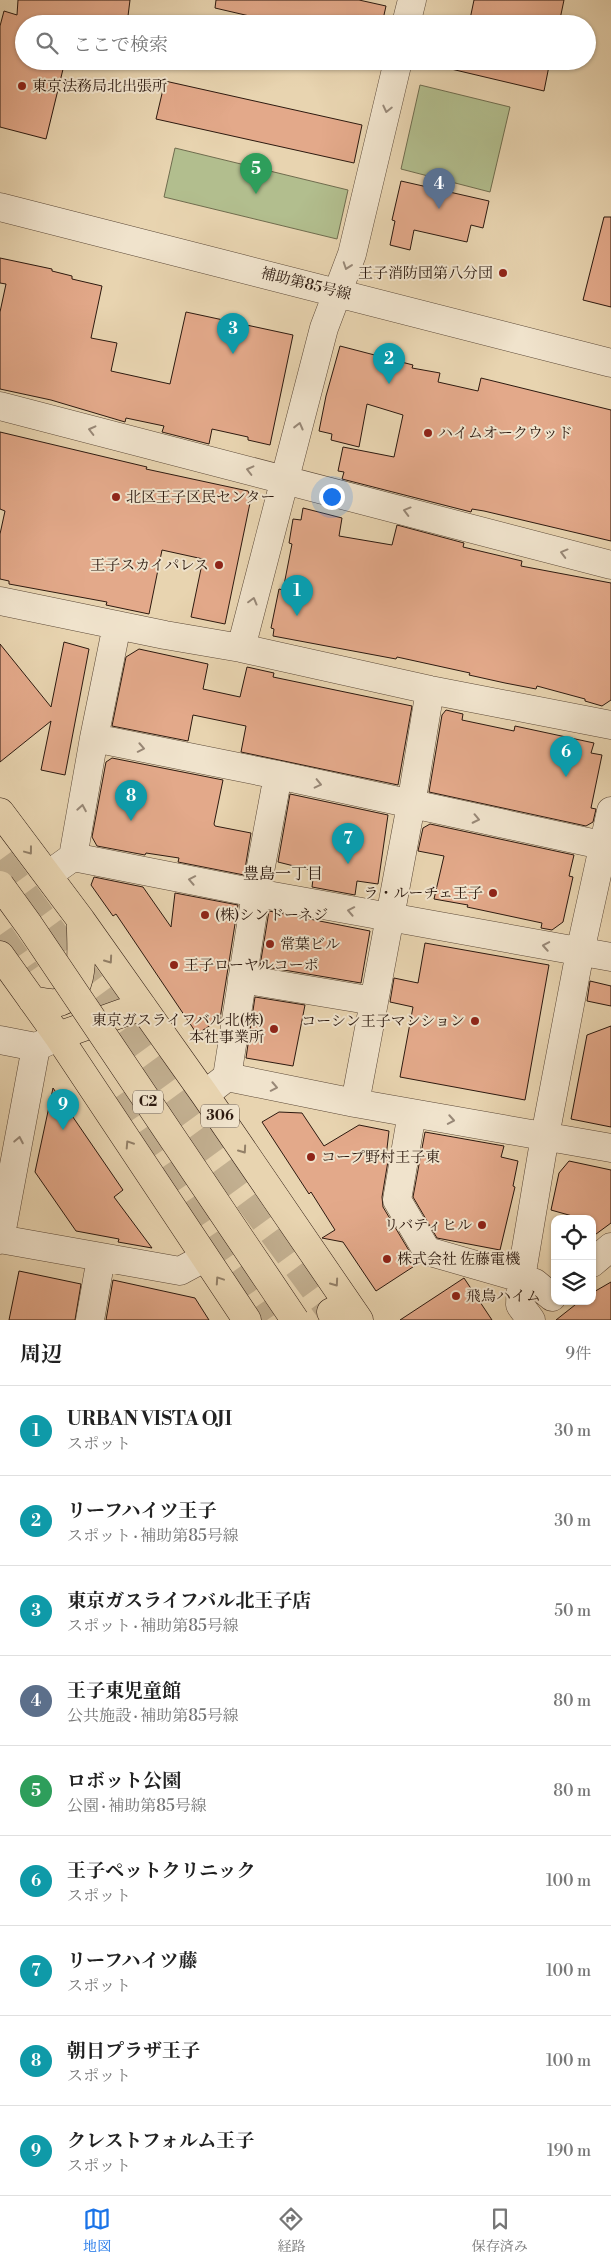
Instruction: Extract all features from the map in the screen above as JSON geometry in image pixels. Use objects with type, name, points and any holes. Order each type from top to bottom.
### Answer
[{"type":"main road","name":"306","points":[[0,812],[48,874],[142,1006],[359,1320]]},
{"type":"main road","name":"C2","points":[[0,885],[35,933],[295,1320]]},
{"type":"main road","name":"C2","points":[[0,913],[283,1320]]},
{"type":"main road","points":[[32,1000],[55,1003],[70,997],[79,983],[81,920]]},
{"type":"main road","points":[[0,955],[32,1000],[47,1042],[247,1320]]},
{"type":"main road","points":[[47,1042],[142,1006]]},
{"type":"street","points":[[408,15],[412,0]]},
{"type":"street","points":[[241,648],[324,328],[352,254],[396,70]]},
{"type":"street","name":"補助第85号線","points":[[0,207],[611,363]]},
{"type":"street","points":[[0,406],[286,479],[611,566]]},
{"type":"street","points":[[0,601],[241,648],[430,690],[611,725]]},
{"type":"street","points":[[48,874],[73,856],[117,625]]},
{"type":"street","points":[[355,1104],[388,918],[411,805],[430,690]]},
{"type":"street","points":[[94,738],[278,775],[607,847]]},
{"type":"street","points":[[204,1094],[227,1077],[256,893],[278,775]]},
{"type":"street","points":[[551,1299],[529,1319],[520,1305],[521,1278],[545,1136],[580,952],[607,847],[611,811]]},
{"type":"street","points":[[73,856],[388,918],[611,957]]},
{"type":"street","points":[[242,979],[374,1001]]},
{"type":"street","points":[[0,1040],[47,1042],[0,1239],[180,1271],[204,1258]]},
{"type":"street","points":[[227,1077],[355,1104],[611,1148]]},
{"type":"street","points":[[412,1113],[397,1200],[426,1251],[521,1278],[535,1283],[551,1294]]},
{"type":"street","points":[[596,1260],[611,1248]]},
{"type":"street","points":[[90,1320],[101,1258]]},
{"type":"green space","points":[[420,85],[510,107],[490,192],[401,169]]},
{"type":"green space","points":[[175,148],[348,190],[337,239],[164,197]]},
{"type":"building","points":[[18,0],[130,0],[128,15],[17,15]]},
{"type":"building","points":[[216,0],[359,0],[386,6],[384,15],[245,15],[215,8]]},
{"type":"building","points":[[474,0],[564,0],[561,15],[471,15]]},
{"type":"building","points":[[4,11],[17,15],[15,15],[15,70],[63,70],[46,139],[0,127],[0,26]]},
{"type":"building","points":[[455,70],[548,70],[544,91]]},
{"type":"building","points":[[165,81],[362,125],[354,163],[156,119]]},
{"type":"building","points":[[401,181],[489,201],[483,228],[471,225],[467,242],[414,230],[410,250],[390,245],[395,221],[392,220]]},
{"type":"building","points":[[604,217],[611,217],[611,307],[583,300]]},
{"type":"building","points":[[0,258],[52,269],[52,271],[72,276],[72,279],[102,286],[91,338],[117,343],[111,371],[170,384],[186,312],[293,335],[270,445],[248,440],[248,437],[212,429],[209,444],[162,432],[164,426],[126,418],[125,422],[51,400],[0,389],[0,312],[6,284],[0,283]]},
{"type":"building","points":[[340,346],[413,365],[412,368],[440,373],[438,382],[478,391],[481,378],[611,410],[611,541],[484,511],[472,509],[471,512],[342,479],[344,472],[338,471],[343,447],[394,457],[403,415],[367,404],[359,447],[331,440],[332,434],[319,431],[326,396]]},
{"type":"building","points":[[0,432],[147,467],[146,469],[248,491],[251,498],[225,624],[191,617],[203,559],[162,550],[149,614],[106,605],[107,602],[9,584],[9,581],[0,579],[0,534],[5,511],[0,509]]},
{"type":"building","points":[[303,508],[342,518],[339,536],[392,545],[397,525],[464,543],[463,547],[522,561],[521,566],[611,583],[611,700],[602,706],[585,701],[585,699],[537,686],[536,689],[397,657],[396,659],[273,636],[274,629],[271,628],[279,589],[283,590],[292,544],[289,543],[293,519],[301,520]]},
{"type":"building","points":[[64,642],[89,649],[65,775],[41,770],[51,721],[0,762],[0,644],[51,707]]},
{"type":"building","points":[[139,649],[208,664],[203,689],[240,697],[247,667],[274,673],[273,677],[412,706],[398,785],[241,752],[246,726],[193,715],[188,741],[112,726],[126,657]]},
{"type":"building","points":[[446,710],[463,714],[462,720],[514,731],[515,726],[594,743],[591,753],[602,755],[591,808],[596,809],[593,822],[586,826],[429,792],[442,715]]},
{"type":"building","points":[[112,758],[223,780],[214,824],[215,826],[251,833],[244,875],[178,862],[179,858],[146,853],[145,855],[97,846],[92,837],[106,762]]},
{"type":"building","points":[[290,794],[388,815],[378,884],[357,881],[355,895],[312,887],[314,871],[278,862]]},
{"type":"building","points":[[430,824],[574,855],[569,876],[573,877],[563,922],[552,930],[541,928],[542,923],[467,907],[468,905],[434,899],[444,856],[418,851],[423,828]]},
{"type":"building","points":[[94,877],[143,887],[171,927],[175,893],[238,905],[220,1019],[197,1034],[116,914],[113,916],[91,885]]},
{"type":"building","points":[[269,911],[370,931],[361,983],[260,966]]},
{"type":"building","name":"コーシン王子マンション","points":[[425,943],[549,965],[525,1100],[400,1077],[413,1007],[390,1002],[394,978],[418,983]]},
{"type":"building","points":[[590,981],[611,986],[611,1006],[587,1001]]},
{"type":"building","name":"東京ガスライフバル北(株) 本社事業所","points":[[255,997],[305,1005],[293,1066],[246,1058]]},
{"type":"building","points":[[611,1026],[611,1127],[571,1119],[587,1035]]},
{"type":"building","points":[[53,1088],[123,1190],[114,1197],[152,1248],[118,1242],[119,1239],[76,1231],[35,1172]]},
{"type":"building","points":[[279,1112],[302,1113],[324,1146],[359,1125],[389,1131],[386,1157],[389,1155],[382,1197],[383,1207],[414,1259],[419,1263],[376,1291],[343,1242],[322,1238],[335,1230],[262,1122]]},
{"type":"building","points":[[425,1132],[504,1146],[501,1157],[518,1161],[513,1186],[515,1187],[500,1250],[437,1238],[413,1197]]},
{"type":"building","points":[[569,1161],[611,1170],[611,1223],[596,1234],[596,1215],[569,1215],[551,1210],[559,1173]]},
{"type":"building","points":[[19,1271],[81,1284],[75,1320],[9,1320]]},
{"type":"building","name":"飛鳥ハイム","points":[[464,1278],[492,1320],[400,1320]]},
{"type":"building","points":[[113,1280],[195,1298],[209,1320],[106,1320]]},
{"type":"building","points":[[611,1282],[611,1320],[556,1320],[575,1305],[596,1305],[596,1291]]},
{"type":"tunnel","points":[[0,860],[331,1312]]},
{"type":"tunnel","points":[[0,935],[27,974]]},
{"type":"tunnel","points":[[115,1098],[267,1320]]},
{"type":"place","name":"東京法務局北出張所","points":[[22,86]]},
{"type":"place","name":"ロボット公園","points":[[256,194]]},
{"type":"place","name":"王子東児童館","points":[[439,209]]},
{"type":"place","name":"王子消防団第八分団","points":[[503,273]]},
{"type":"place","name":"東京ガスライフバル北王子店","points":[[233,354]]},
{"type":"place","name":"リーフハイツ王子","points":[[389,384]]},
{"type":"place","name":"ハイムオークウッド","points":[[428,433]]},
{"type":"place","name":"北区王子区民センター","points":[[116,497]]},
{"type":"place","name":"王子スカイパレス","points":[[219,565]]},
{"type":"place","name":"URBAN VISTA OJI","points":[[297,616]]},
{"type":"place","name":"王子ペットクリニック","points":[[566,777]]},
{"type":"place","name":"朝日プラザ王子","points":[[131,821]]},
{"type":"place","name":"リーフハイツ藤","points":[[348,864]]},
{"type":"place","name":"ラ・ルーチェ王子","points":[[493,893]]},
{"type":"place","name":"(株)シンドーネジ","points":[[205,915]]},
{"type":"place","name":"常葉ビル","points":[[270,944]]},
{"type":"place","name":"王子ローヤルコーポ","points":[[174,965]]},
{"type":"place","name":"コーシン王子マンション","points":[[475,1021]]},
{"type":"place","name":"東京ガスライフバル北(株) 本社事業所","points":[[274,1029]]},
{"type":"place","name":"クレストフォルム王子","points":[[63,1130]]},
{"type":"place","name":"コープ野村王子東","points":[[311,1157]]},
{"type":"place","name":"リバティヒル","points":[[482,1225]]},
{"type":"place","name":"株式会社 佐藤電機","points":[[387,1259]]},
{"type":"place","name":"飛鳥ハイム","points":[[456,1296]]},
{"type":"district","name":"豊島一丁目","points":[[283,874]]}]
